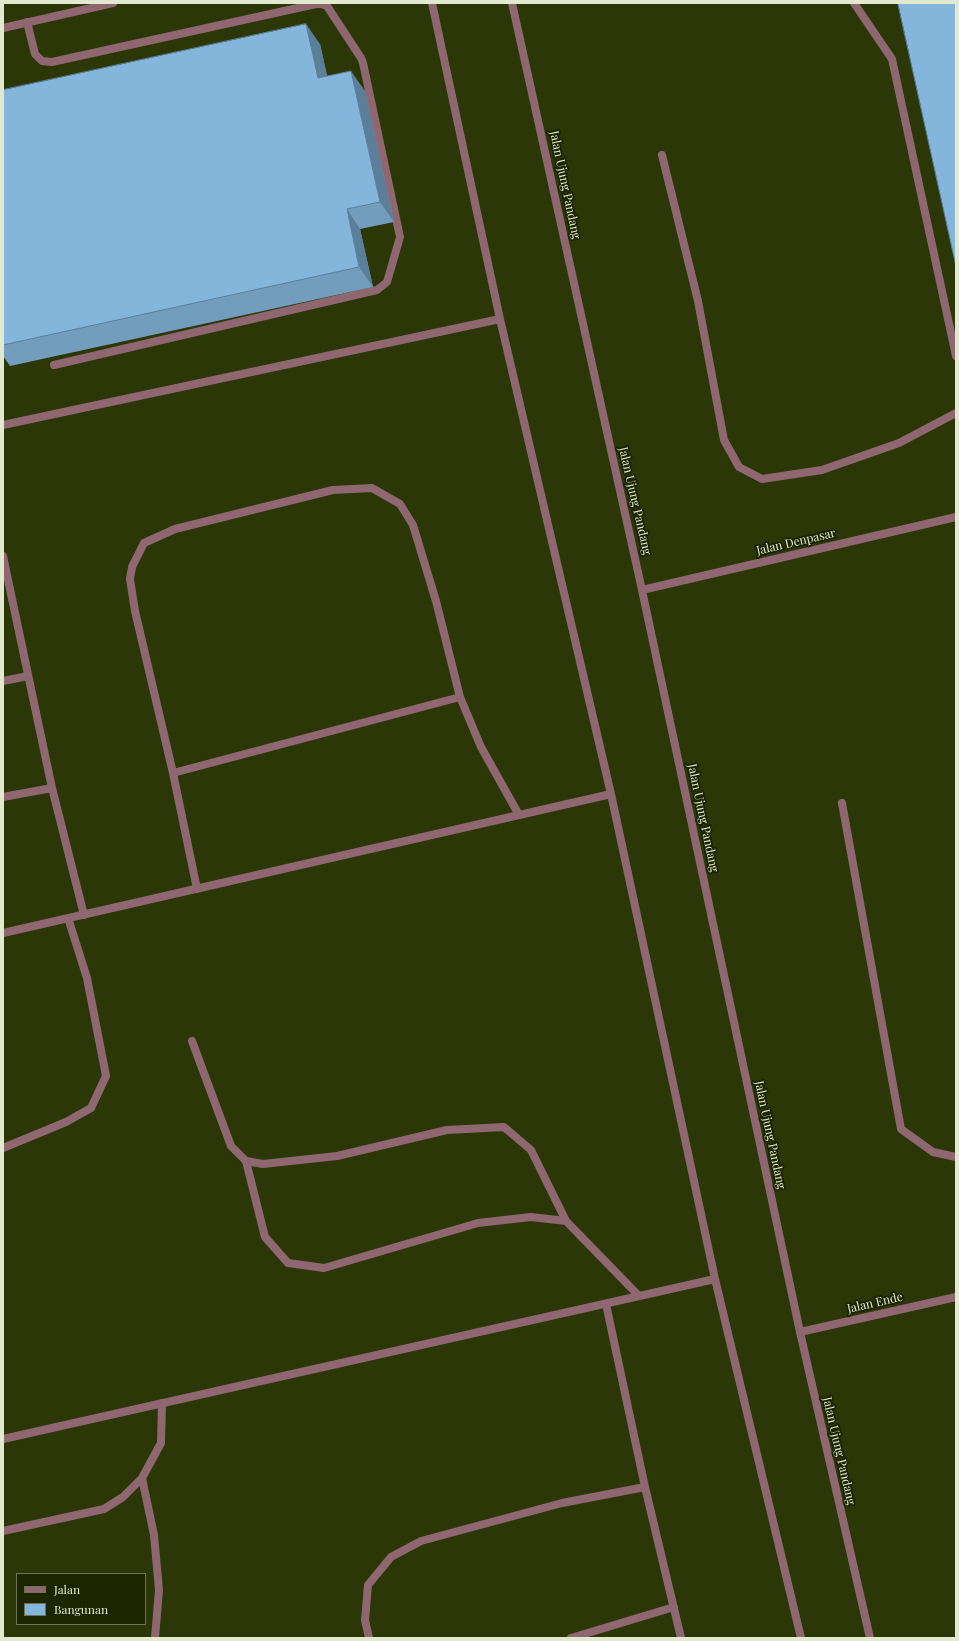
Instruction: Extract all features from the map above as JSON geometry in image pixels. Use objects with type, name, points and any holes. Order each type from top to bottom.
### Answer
[{"type":"street","points":[[3,28],[113,3]]},
{"type":"street","points":[[432,3],[500,319],[611,794],[715,1279],[801,1638]]},
{"type":"street","name":"Jalan Ujung Pandang","points":[[512,3],[642,590],[800,1332],[870,1638]]},
{"type":"street","points":[[854,3],[892,59],[956,356]]},
{"type":"street","points":[[27,22],[35,54],[42,61],[52,62],[316,4],[327,6],[363,63],[400,238],[386,282],[377,290],[54,365]]},
{"type":"street","points":[[662,155],[698,301],[724,440],[739,467],[762,479],[822,470],[899,443],[956,413]]},
{"type":"street","points":[[3,425],[500,319]]},
{"type":"street","points":[[197,889],[173,773],[135,611],[130,579],[132,567],[144,543],[175,530],[333,490],[372,488],[400,504],[413,525],[436,601],[460,697],[481,747],[519,815]]},
{"type":"street","name":"Jalan Denpasar","points":[[642,590],[956,517]]},
{"type":"street","points":[[3,556],[6,582],[52,788],[84,915]]},
{"type":"street","points":[[3,681],[28,676]]},
{"type":"street","points":[[173,773],[460,697]]},
{"type":"street","points":[[3,797],[52,788]]},
{"type":"street","points":[[3,933],[611,794]]},
{"type":"street","points":[[842,803],[901,1128],[933,1152],[956,1157]]},
{"type":"street","points":[[3,1148],[66,1122],[91,1108],[106,1076],[87,978],[68,918]]},
{"type":"street","points":[[192,1041],[231,1146],[246,1161],[265,1237],[288,1263],[324,1268],[478,1223],[531,1217],[566,1221]]},
{"type":"street","points":[[246,1161],[262,1164],[337,1156],[447,1130],[504,1127],[531,1150],[566,1221],[639,1296]]},
{"type":"street","points":[[3,1439],[715,1279]]},
{"type":"street","name":"Jalan Ende","points":[[800,1332],[956,1297]]},
{"type":"street","points":[[606,1304],[645,1487],[681,1638]]},
{"type":"street","points":[[3,1531],[104,1509],[123,1497],[142,1478],[161,1443],[162,1403]]},
{"type":"street","points":[[142,1478],[154,1535],[159,1590],[155,1638]]},
{"type":"street","points":[[369,1638],[365,1620],[368,1585],[391,1557],[421,1541],[562,1503],[645,1487]]},
{"type":"street","points":[[571,1638],[674,1607]]},
{"type":"shaded area","points":[[3,3],[956,3],[956,1638],[3,1638]]},
{"type":"building","points":[[898,3],[956,3],[956,266]]},
{"type":"building","points":[[306,24],[318,78],[351,71],[380,202],[347,209],[359,267],[3,345],[3,90]]}]
